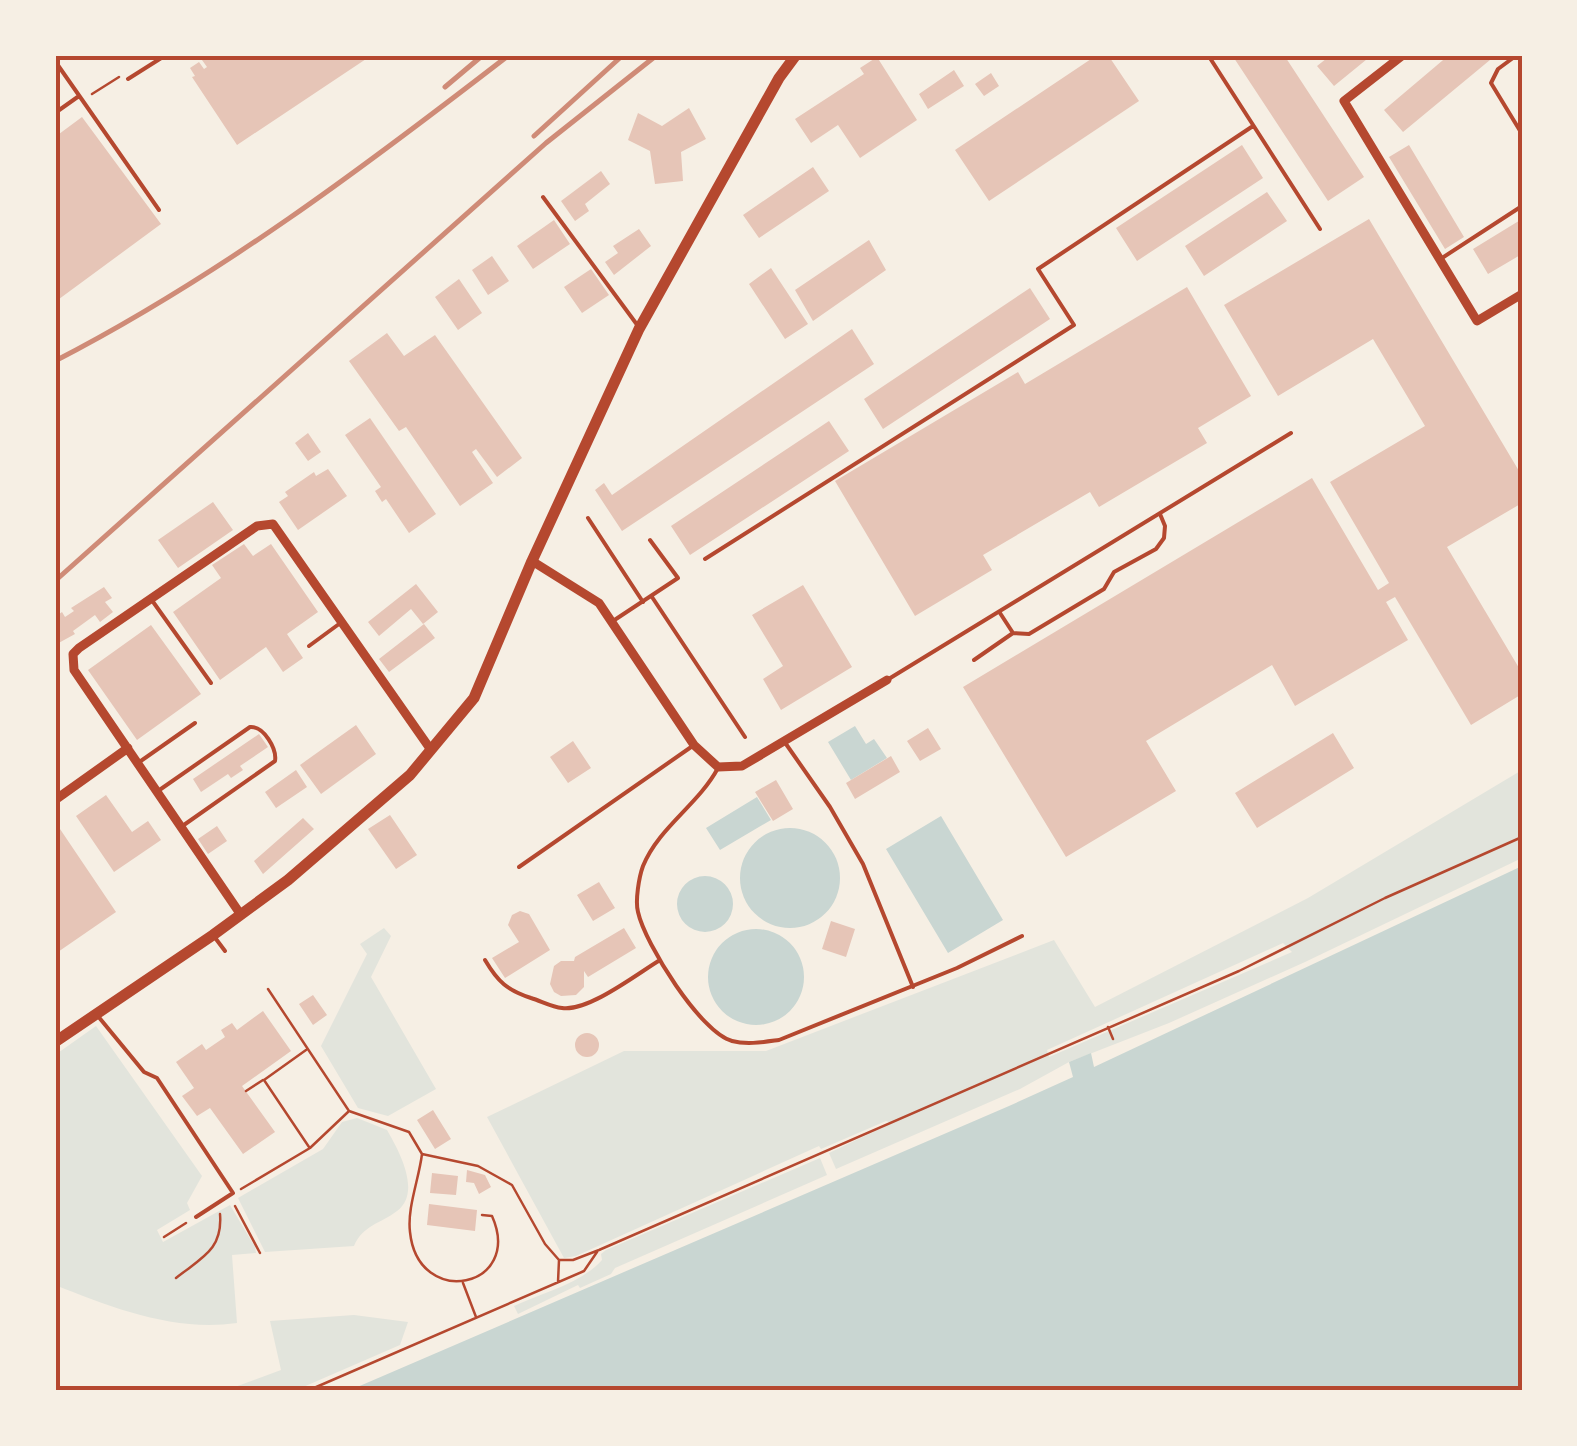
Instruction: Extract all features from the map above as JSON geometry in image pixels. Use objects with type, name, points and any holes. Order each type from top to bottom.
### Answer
[{"type":"street","points":[[55,1042],[242,915],[378,803],[431,750],[474,698],[532,561],[640,328],[779,78],[796,55]]},
{"type":"street","points":[[1404,55],[1344,102],[1477,321],[1522,294]]},
{"type":"street","points":[[242,915],[74,670],[72,662],[79,648],[268,522],[277,526],[431,750]]},
{"type":"street","points":[[532,561],[599,603],[694,745],[718,768],[742,766],[887,680]]},
{"type":"street","points":[[55,800],[128,748]]},
{"type":"lane","points":[[126,76],[166,55]]},
{"type":"lane","points":[[1208,55],[1320,229]]},
{"type":"lane","points":[[1520,56],[1498,69],[1491,83],[1522,134]]},
{"type":"lane","points":[[55,61],[159,210]]},
{"type":"lane","points":[[55,113],[81,98]]},
{"type":"lane","points":[[705,559],[1074,325],[1038,269],[1253,126]]},
{"type":"lane","points":[[544,197],[640,328]]},
{"type":"lane","points":[[1442,258],[1522,206]]},
{"type":"lane","points":[[887,680],[1291,432]]},
{"type":"lane","points":[[974,660],[1012,633],[1029,634],[1104,589],[1114,572],[1156,550],[1164,538],[1160,513]]},
{"type":"lane","points":[[588,518],[643,602]]},
{"type":"lane","points":[[612,622],[678,578],[650,540]]},
{"type":"lane","points":[[652,596],[744,737]]},
{"type":"lane","points":[[151,599],[211,683]]},
{"type":"lane","points":[[999,612],[1012,633]]},
{"type":"lane","points":[[309,646],[342,622]]},
{"type":"lane","points":[[138,763],[195,722]]},
{"type":"lane","points":[[157,791],[250,727],[262,730],[276,752],[275,762],[181,827]]},
{"type":"lane","points":[[785,742],[830,807],[862,864],[913,986]]},
{"type":"lane","points":[[519,868],[694,745]]},
{"type":"lane","points":[[718,768],[706,790],[668,826],[642,868],[637,910],[660,960],[703,1020],[730,1041],[779,1040],[913,986],[1022,936]]},
{"type":"lane","points":[[214,935],[225,951]]},
{"type":"lane","points":[[485,960],[498,982],[510,991],[561,1008],[576,1008],[660,960]]},
{"type":"lane","points":[[96,1014],[144,1072],[158,1078],[231,1194],[196,1217]]},
{"type":"path","points":[[81,98],[126,76]]},
{"type":"path","points":[[558,1260],[573,1260],[596,1251],[1239,971],[1385,898],[1522,838]]},
{"type":"path","points":[[1385,898],[1390,909]]},
{"type":"path","points":[[268,989],[349,1111],[408,1132],[422,1154],[409,1229],[413,1249],[427,1272],[444,1280],[462,1281],[491,1266],[500,1234],[492,1216],[482,1215]]},
{"type":"path","points":[[1108,1027],[1113,1038]]},
{"type":"path","points":[[246,1092],[308,1049]]},
{"type":"path","points":[[264,1080],[310,1148]]},
{"type":"path","points":[[260,1253],[231,1194],[310,1148],[349,1111]]},
{"type":"path","points":[[824,1152],[828,1162]]},
{"type":"path","points":[[422,1154],[478,1166],[512,1184],[558,1260],[558,1282]]},
{"type":"path","points":[[176,1278],[219,1239],[220,1214],[214,1206]]},
{"type":"path","points":[[164,1238],[196,1217]]},
{"type":"path","points":[[307,1391],[584,1270],[598,1255],[596,1251]]},
{"type":"path","points":[[462,1281],[476,1318]]},
{"type":"shaded area","points":[[855,726],[866,744],[874,739],[887,758],[851,780],[828,742]]},
{"type":"shaded area","points":[[1522,770],[1522,858],[1305,962],[1169,1023],[1069,1062],[1020,1089],[836,1169],[829,1153],[892,1123],[886,1121],[821,1149],[819,1146],[564,1258],[487,1117],[624,1051],[766,1051],[1054,940],[1095,1007],[1308,898]],"holes":[[[1283,943],[1292,952],[1049,1057],[1047,1050]]]},
{"type":"shaded area","points":[[757,797],[771,820],[720,850],[706,828]]},
{"type":"shaded area","points":[[941,816],[1003,920],[948,953],[886,849]]},
{"type":"shaded area","points":[[790,828],[809,832],[825,843],[836,859],[840,878],[836,897],[825,913],[809,924],[790,928],[771,924],[755,913],[744,897],[740,878],[744,859],[755,843],[771,832]]},
{"type":"shaded area","points":[[1522,866],[1522,1391],[348,1391],[1009,1106],[1073,1077],[1069,1062],[1091,1053],[1094,1067]]},
{"type":"shaded area","points":[[705,876],[725,884],[733,904],[725,924],[705,932],[685,924],[677,904],[685,884]]},
{"type":"shaded area","points":[[384,928],[391,936],[371,977],[436,1089],[388,1116],[358,1108],[321,1046],[367,954],[360,944]]},
{"type":"shaded area","points":[[747,929],[765,929],[783,937],[796,950],[804,977],[801,996],[783,1017],[765,1025],[747,1025],[729,1017],[716,1004],[708,986],[708,968],[716,950],[729,937]]},
{"type":"shaded area","points":[[96,1026],[202,1176],[187,1203],[190,1210],[157,1230],[163,1242],[230,1205],[255,1247],[256,1253],[232,1255],[237,1323],[167,1321],[121,1310],[55,1285],[55,1055]]},
{"type":"shaded area","points":[[357,1118],[387,1130],[392,1139],[406,1171],[408,1193],[404,1203],[367,1229],[354,1246],[265,1252],[238,1198],[323,1149],[342,1122]]},
{"type":"shaded area","points":[[820,1158],[827,1175],[518,1314],[514,1306],[584,1275],[602,1260],[601,1254],[606,1250]]},
{"type":"shaded area","points":[[354,1315],[408,1322],[400,1345],[294,1391],[224,1391],[281,1370],[270,1321]]},
{"type":"building","points":[[210,55],[372,55],[237,145],[192,77],[195,76],[190,68],[199,62],[204,69],[207,67],[202,60]]},
{"type":"building","points":[[1097,55],[1108,55],[1139,101],[989,201],[955,150]]},
{"type":"building","points":[[1232,55],[1284,55],[1364,177],[1328,201]]},
{"type":"building","points":[[1331,55],[1372,55],[1334,86],[1317,66]]},
{"type":"building","points":[[1449,55],[1496,55],[1403,132],[1384,110]]},
{"type":"building","points":[[877,57],[917,120],[860,158],[838,125],[811,143],[795,119],[864,74],[860,68]]},
{"type":"building","points":[[954,70],[964,86],[928,109],[919,94]]},
{"type":"building","points":[[991,73],[999,86],[984,96],[975,84]]},
{"type":"building","points":[[689,108],[706,139],[681,152],[683,181],[655,184],[650,151],[628,140],[638,113],[662,126]]},
{"type":"building","points":[[82,117],[161,224],[55,302],[55,137]]},
{"type":"building","points":[[1242,145],[1263,178],[1137,261],[1116,228]]},
{"type":"building","points":[[1409,145],[1464,237],[1445,249],[1389,157]]},
{"type":"building","points":[[813,167],[829,191],[759,238],[743,215]]},
{"type":"building","points":[[601,171],[610,184],[585,204],[589,211],[575,221],[561,201]]},
{"type":"building","points":[[1267,192],[1287,221],[1204,276],[1185,246]]},
{"type":"building","points":[[1369,219],[1522,476],[1522,503],[1447,547],[1522,673],[1522,694],[1471,725],[1395,597],[1386,602],[1408,640],[1295,706],[1272,665],[1146,741],[1176,791],[1066,857],[963,687],[1312,478],[1378,590],[1389,583],[1330,482],[1425,426],[1373,339],[1278,396],[1224,305]]},
{"type":"building","points":[[1522,219],[1522,254],[1488,274],[1473,249]]},
{"type":"building","points":[[554,220],[570,244],[533,269],[517,246]]},
{"type":"building","points":[[639,229],[651,246],[614,275],[605,262],[618,253],[613,246]]},
{"type":"building","points":[[869,240],[886,270],[813,321],[795,290]]},
{"type":"building","points":[[492,256],[509,281],[488,295],[472,270]]},
{"type":"building","points":[[771,268],[808,324],[785,339],[749,284]]},
{"type":"building","points":[[591,269],[609,295],[582,313],[564,287]]},
{"type":"building","points":[[459,279],[482,313],[458,330],[435,297]]},
{"type":"building","points":[[1187,287],[1251,396],[1198,428],[1207,443],[1099,507],[1090,492],[983,555],[992,570],[915,616],[835,481],[1018,372],[1025,384]]},
{"type":"building","points":[[1030,288],[1050,319],[883,429],[864,399]]},
{"type":"building","points":[[852,329],[874,364],[622,531],[595,490],[604,483],[612,495]]},
{"type":"building","points":[[387,333],[404,356],[435,335],[522,458],[497,477],[476,449],[472,452],[493,483],[460,506],[406,427],[399,431],[349,361]]},
{"type":"building","points":[[370,418],[436,514],[409,533],[386,499],[382,502],[375,491],[381,487],[345,435]]},
{"type":"building","points":[[829,421],[849,451],[690,555],[671,526]]},
{"type":"building","points":[[308,433],[321,452],[308,461],[295,443]]},
{"type":"building","points":[[328,469],[347,496],[298,530],[279,502],[288,496],[285,492],[314,472],[316,476]]},
{"type":"building","points":[[213,502],[233,530],[178,568],[158,540]]},
{"type":"building","points":[[244,544],[253,556],[271,544],[318,612],[287,634],[303,658],[283,672],[266,647],[220,680],[173,612],[221,578],[212,565]]},
{"type":"building","points":[[416,584],[438,612],[423,624],[411,609],[379,636],[368,622]]},
{"type":"building","points":[[803,585],[852,667],[781,710],[763,679],[783,666],[752,615]]},
{"type":"building","points":[[104,587],[112,598],[105,602],[113,612],[100,622],[95,615],[73,631],[75,634],[55,645],[55,617],[62,612],[65,617],[74,611],[71,608]]},
{"type":"building","points":[[424,624],[435,638],[389,672],[379,659]]},
{"type":"building","points":[[151,625],[201,694],[137,740],[88,670]]},
{"type":"building","points":[[356,725],[376,754],[321,794],[300,765]]},
{"type":"building","points":[[928,728],[941,749],[920,761],[907,741]]},
{"type":"building","points":[[1333,733],[1354,768],[1257,828],[1235,793]]},
{"type":"building","points":[[259,734],[268,747],[240,766],[243,770],[231,778],[228,774],[201,792],[193,779]]},
{"type":"building","points":[[573,741],[591,768],[568,783],[550,757]]},
{"type":"building","points":[[891,756],[900,772],[855,799],[846,783]]},
{"type":"building","points":[[296,770],[307,787],[276,808],[265,792]]},
{"type":"building","points":[[776,780],[793,809],[773,821],[755,792]]},
{"type":"building","points":[[106,795],[132,832],[148,821],[161,840],[114,872],[76,816]]},
{"type":"building","points":[[390,815],[417,855],[396,869],[368,829]]},
{"type":"building","points":[[303,818],[314,829],[263,874],[254,861]]},
{"type":"building","points":[[217,826],[227,841],[208,854],[198,839]]},
{"type":"building","points":[[60,829],[116,912],[55,954],[55,833]]},
{"type":"building","points":[[599,882],[615,908],[593,921],[577,895]]},
{"type":"building","points":[[520,911],[529,914],[550,950],[505,978],[492,958],[519,942],[508,925],[512,915]]},
{"type":"building","points":[[831,921],[855,929],[846,957],[822,949]]},
{"type":"building","points":[[624,928],[636,948],[588,977],[584,971],[584,987],[576,995],[561,996],[554,992],[550,984],[554,966],[561,961],[574,961]]},
{"type":"building","points":[[313,995],[327,1015],[313,1025],[299,1004]]},
{"type":"building","points":[[263,1011],[291,1051],[242,1086],[275,1132],[243,1154],[210,1108],[197,1116],[182,1096],[194,1088],[176,1062],[202,1044],[206,1050],[225,1037],[221,1030],[232,1023],[237,1030]]},
{"type":"building","points":[[582,1033],[592,1033],[599,1045],[592,1057],[582,1057],[575,1050],[575,1040]]},
{"type":"building","points":[[433,1110],[451,1139],[435,1149],[417,1120]]},
{"type":"building","points":[[467,1170],[485,1175],[491,1187],[479,1194],[474,1183],[466,1182]]},
{"type":"building","points":[[432,1173],[458,1176],[456,1195],[430,1193]]},
{"type":"building","points":[[429,1204],[477,1210],[475,1231],[427,1225]]},
{"type":"railway","points":[[445,87],[483,55]]},
{"type":"railway","points":[[55,361],[232,257],[345,179],[509,55]]},
{"type":"railway","points":[[534,136],[623,55]]},
{"type":"railway","points":[[55,581],[546,143],[657,55]]}]
